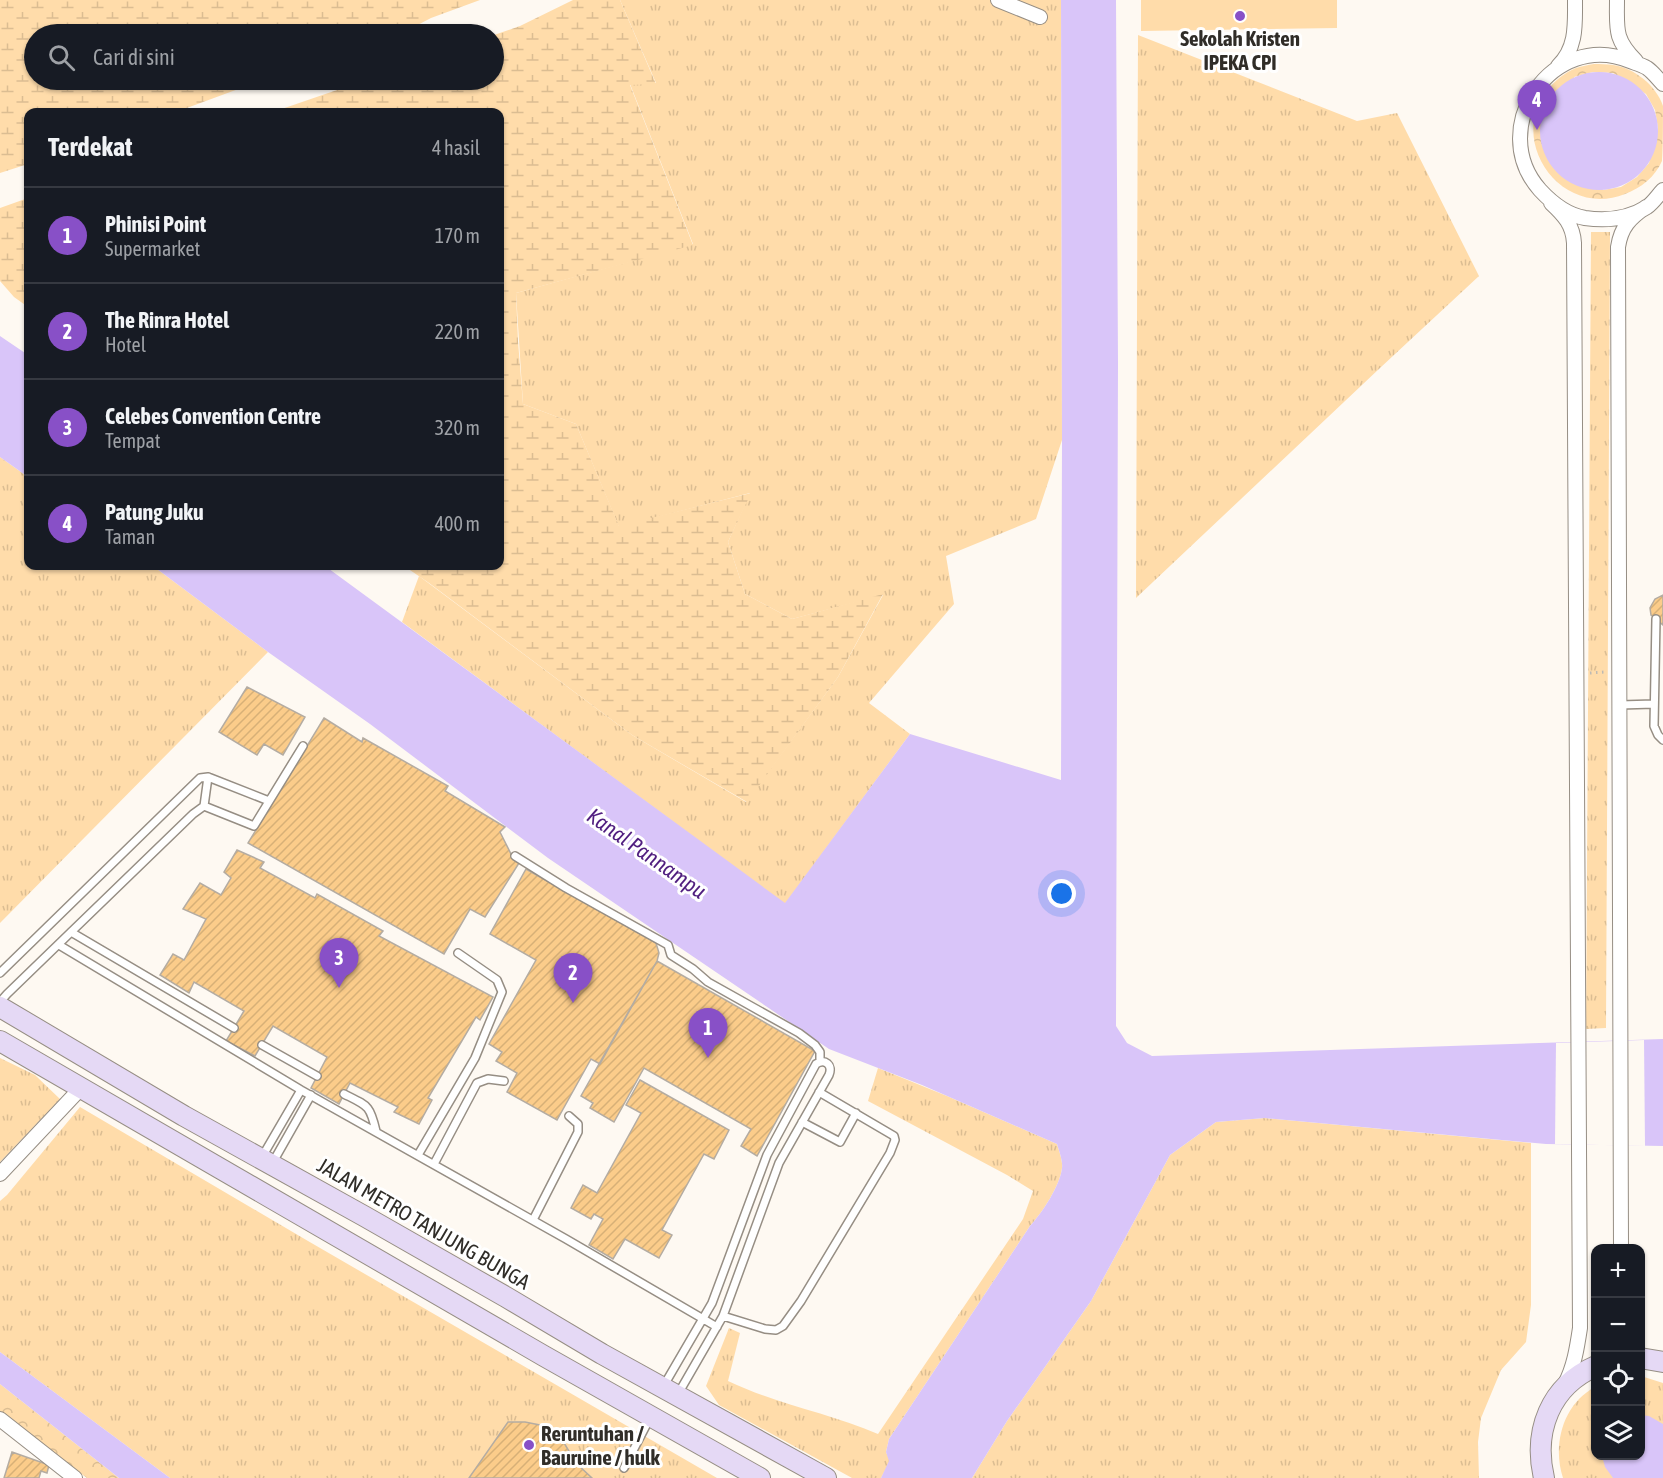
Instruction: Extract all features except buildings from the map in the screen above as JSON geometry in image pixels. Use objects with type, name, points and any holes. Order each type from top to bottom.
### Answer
[{"type":"main road","name":"JALAN METRO TANJUNG BUNGA","points":[[0,1005],[174,1110],[826,1478]]},
{"type":"main road","points":[[0,1041],[760,1478]]},
{"type":"main road","points":[[253,1188],[266,1162]]},
{"type":"main road","points":[[1544,1478],[1540,1440],[1547,1415],[1560,1392],[1579,1374],[1591,1368]]},
{"type":"street","points":[[998,0],[1040,17]]},
{"type":"street","points":[[1560,1392],[1570,1375],[1580,1328],[1575,243],[1570,224],[1563,213],[1531,181],[1521,153],[1520,123],[1531,96],[1569,52],[1575,32],[1575,0]]},
{"type":"street","points":[[1617,0],[1617,32],[1620,43],[1635,60],[1663,84]]},
{"type":"street","points":[[1550,73],[1576,59],[1597,55],[1618,56],[1646,68]]},
{"type":"street","points":[[1621,1244],[1618,247],[1623,228],[1631,217],[1646,207],[1663,190]]},
{"type":"street","points":[[1551,203],[1577,217],[1599,220],[1620,218],[1646,207]]},
{"type":"street","points":[[0,1174],[81,1088]]},
{"type":"street","points":[[0,1419],[75,1478]]},
{"type":"lane","points":[[1656,619],[1654,726],[1663,740]]},
{"type":"lane","points":[[1620,705],[1654,704]]},
{"type":"lane","points":[[204,806],[254,826],[303,746]]},
{"type":"lane","points":[[0,973],[200,778],[208,777],[269,801]]},
{"type":"lane","points":[[0,1005],[7,994],[193,814],[204,806],[208,777]]},
{"type":"lane","points":[[515,856],[566,888],[668,945],[671,956],[693,969],[708,982],[799,1033],[815,1045],[820,1052],[820,1061],[767,1155],[712,1303],[670,1392]]},
{"type":"lane","points":[[71,932],[234,1028]]},
{"type":"lane","points":[[59,945],[301,1090],[533,1220],[717,1327]]},
{"type":"lane","points":[[418,1155],[475,1058],[502,992],[497,980],[458,953]]},
{"type":"lane","points":[[262,1045],[317,1076]]},
{"type":"lane","points":[[670,1392],[723,1316],[779,1162],[831,1070],[830,1064],[820,1061]]},
{"type":"lane","points":[[434,1164],[477,1083],[488,1079],[504,1081]]},
{"type":"lane","points":[[266,1162],[301,1090]]},
{"type":"lane","points":[[723,1316],[765,1329],[776,1330],[783,1326],[801,1301],[890,1153],[895,1140],[894,1136],[819,1092]]},
{"type":"lane","points":[[344,1094],[366,1105],[376,1131]]},
{"type":"lane","points":[[266,1162],[311,1095]]},
{"type":"lane","points":[[802,1122],[840,1143],[856,1113]]},
{"type":"lane","points":[[533,1220],[578,1132],[578,1124],[570,1116]]},
{"type":"lane","points":[[750,1201],[762,1206]]},
{"type":"lane","points":[[624,1468],[651,1416]]},
{"type":"path","points":[[1577,673],[1620,672]]},
{"type":"green space","points":[[0,0],[480,0],[419,24],[24,24],[24,90],[236,90],[187,108],[24,108],[24,165],[0,173]]},
{"type":"green space","points":[[573,0],[620,0],[656,84],[630,85],[693,245],[516,293],[523,404],[576,424],[619,526],[751,493],[728,542],[745,594],[792,619],[883,594],[838,677],[747,802],[632,735],[410,570],[504,570],[504,108],[285,108],[337,90],[504,90],[504,32]]},
{"type":"green space","points":[[620,0],[1061,0],[1062,440],[1036,519],[946,556],[954,604],[869,703],[910,734],[785,904],[402,622],[419,576],[632,735],[746,802],[838,677],[883,595],[792,619],[745,594],[728,542],[750,493],[619,527],[576,424],[523,404],[516,293],[693,244],[630,84],[656,83]]},
{"type":"green space","name":"Sekolah Kristen IPEKA CPI","points":[[1141,0],[1337,0],[1337,28],[1141,31]]},
{"type":"green space","points":[[1138,35],[1357,121],[1397,113],[1479,276],[1136,598]]},
{"type":"green space","points":[[1592,64],[1613,65],[1636,74],[1650,85],[1663,106],[1662,161],[1659,167],[1637,189],[1602,199],[1580,196],[1561,185],[1546,170],[1537,151],[1533,129],[1537,108],[1550,87],[1578,67]],"holes":[[[1593,72],[1613,73],[1646,94],[1655,110],[1658,128],[1649,163],[1637,177],[1621,187],[1603,190],[1574,77]]]},
{"type":"green space","points":[[24,199],[24,304],[0,281],[0,208]]},
{"type":"green space","points":[[1591,232],[1610,232],[1606,1028],[1586,1029]]},
{"type":"green space","points":[[0,457],[24,474],[24,570],[158,570],[268,652],[0,923]]},
{"type":"green space","points":[[0,1058],[35,1075],[60,1099],[0,1162]]},
{"type":"green space","points":[[878,1068],[1057,1144],[1062,1168],[1058,1183],[1045,1207],[1030,1226],[889,1439],[886,1452],[890,1461],[881,1478],[852,1478],[719,1405],[706,1386],[729,1328],[740,1333],[728,1381],[765,1396],[878,1434],[1023,1219],[1033,1191],[868,1101]]},
{"type":"green space","points":[[80,1107],[717,1478],[170,1478],[0,1352],[0,1201]]},
{"type":"green space","points":[[1265,1118],[1531,1143],[1531,1305],[1526,1342],[1501,1370],[1481,1418],[1478,1442],[1479,1478],[972,1478],[1007,1421],[1091,1301],[1170,1155],[1216,1122]]},
{"type":"green space","points":[[1645,1377],[1663,1383],[1663,1478],[1563,1478],[1559,1452],[1563,1427],[1575,1404],[1591,1390],[1591,1460],[1645,1460]]},
{"type":"green space","points":[[0,1384],[119,1478],[87,1478],[0,1413]]},
{"type":"water","name":"Kanal Pannampu","points":[[1061,0],[1116,0],[1118,363],[1116,1026],[1127,1043],[1152,1056],[1663,1039],[1663,1146],[1546,1144],[1265,1118],[1216,1122],[1170,1155],[1091,1301],[1007,1421],[972,1478],[881,1478],[889,1461],[886,1452],[889,1439],[1054,1191],[1062,1168],[1057,1144],[922,1085],[829,1049],[548,858],[370,724],[158,570],[330,570],[785,903],[910,734],[1061,780]]},
{"type":"water","points":[[1599,72],[1622,77],[1641,89],[1653,108],[1658,131],[1653,154],[1641,173],[1622,185],[1599,190],[1576,185],[1557,173],[1545,154],[1540,131],[1545,108],[1557,89],[1576,77]]},
{"type":"water","points":[[0,336],[24,352],[24,474],[0,457]]},
{"type":"water","points":[[0,1352],[170,1478],[119,1478],[0,1384]]},
{"type":"water","points":[[1645,1416],[1663,1424],[1663,1478],[1613,1478],[1603,1460],[1645,1460]]},
{"type":"pier","points":[[1644,1040],[1645,1146],[1555,1144],[1556,1043]]},
{"type":"place","name":"Sekolah Kristen IPEKA CPI","points":[[1240,16]]},
{"type":"place","name":"Patung Juku","points":[[1537,130]]},
{"type":"place","name":"Celebes Convention Centre","points":[[339,988]]},
{"type":"place","name":"The Rinra Hotel","points":[[573,1003]]},
{"type":"place","name":"Phinisi Point","points":[[708,1058]]},
{"type":"place","name":"Reruntuhan / Bauruine / hulk","points":[[529,1445]]}]
